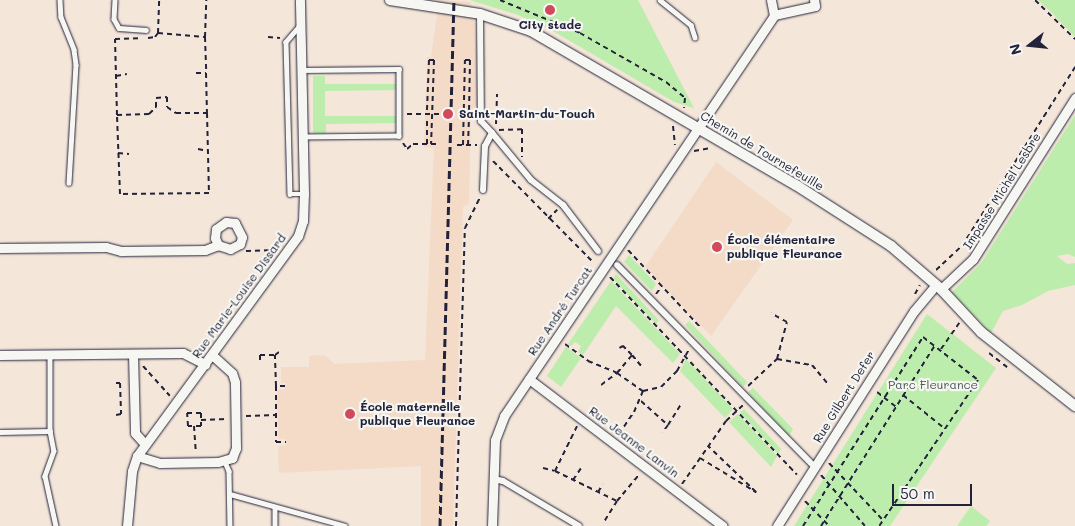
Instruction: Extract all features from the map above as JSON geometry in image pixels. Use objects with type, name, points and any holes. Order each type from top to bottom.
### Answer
[{"type":"street","name":"Rue Marie-Louise Dissard","points":[[127,526],[132,471],[137,456],[288,252],[302,221],[304,194],[300,0]]},
{"type":"street","name":"Chemin de Tournefeuille","points":[[390,0],[480,14],[553,42],[697,127],[870,231],[938,287],[998,346],[1075,406]]},
{"type":"street","points":[[771,0],[774,15],[815,6],[814,0]]},
{"type":"street","points":[[480,14],[481,121],[519,165],[563,205],[598,251]]},
{"type":"street","name":"Rue André Turcat","points":[[492,526],[496,432],[529,379],[697,127],[774,15]]},
{"type":"street","name":"Impasse Michel Lesbre","points":[[938,287],[973,259],[1075,98]]},
{"type":"street","points":[[483,190],[485,146],[492,133]]},
{"type":"street","points":[[0,248],[106,247],[121,251],[168,251],[205,250],[218,245],[235,248],[242,237],[235,224],[226,222],[216,229],[215,238],[218,245]]},
{"type":"street","points":[[617,266],[815,467]]},
{"type":"street","name":"Rue Gilbert Defer","points":[[777,526],[914,311],[938,287]]},
{"type":"street","points":[[0,355],[50,354],[133,358],[183,353],[205,364]]},
{"type":"street","points":[[137,456],[160,463],[225,462],[232,458],[236,448],[235,382],[232,373],[212,355]]},
{"type":"street","points":[[133,358],[135,432],[145,444]]},
{"type":"street","name":"Rue Jeanne Lanvin","points":[[529,379],[723,526]]},
{"type":"street","points":[[494,479],[503,481],[579,526]]},
{"type":"lane","points":[[60,0],[61,17],[74,50],[76,65],[69,183]]},
{"type":"lane","points":[[115,0],[114,19],[119,28],[146,30]]},
{"type":"lane","points":[[660,0],[691,25],[695,37]]},
{"type":"lane","points":[[300,26],[286,42],[286,51],[290,194],[304,194]]},
{"type":"lane","points":[[300,70],[399,69],[400,136],[302,137]]},
{"type":"lane","points":[[50,354],[50,431],[53,459],[45,476],[56,526]]},
{"type":"lane","points":[[0,432],[50,431]]},
{"type":"lane","points":[[225,462],[230,494],[230,526]]},
{"type":"lane","points":[[230,494],[274,508],[345,526]]},
{"type":"lane","points":[[274,508],[275,526]]},
{"type":"path","points":[[159,0],[158,32],[155,38],[115,39],[120,194],[209,193],[205,38],[206,0]]},
{"type":"path","points":[[500,0],[580,33],[666,82],[685,98],[684,109]]},
{"type":"path","points":[[1036,0],[1075,40]]},
{"type":"path","points":[[158,32],[205,38]]},
{"type":"path","points":[[268,37],[278,37]]},
{"type":"path","points":[[428,110],[429,60],[434,60],[431,144]]},
{"type":"path","points":[[463,145],[465,60],[470,60],[469,111]]},
{"type":"path","points":[[933,273],[962,246],[1075,67]]},
{"type":"path","points":[[196,73],[206,73]]},
{"type":"path","points":[[116,76],[128,74]]},
{"type":"path","points":[[117,115],[149,114],[156,107],[156,98],[167,98],[167,107],[176,113],[207,113]]},
{"type":"path","points":[[407,114],[442,114]]},
{"type":"path","points":[[427,119],[427,144]]},
{"type":"path","points":[[457,145],[469,145],[469,120]]},
{"type":"path","points":[[492,133],[522,129],[523,154],[519,165]]},
{"type":"path","points":[[400,136],[407,149],[413,144],[438,144]]},
{"type":"path","points":[[198,150],[208,151]]},
{"type":"path","points":[[118,153],[129,154]]},
{"type":"path","points":[[456,526],[465,228],[483,190]]},
{"type":"path","points":[[548,219],[563,205]]},
{"type":"path","points":[[235,248],[241,251],[288,252]]},
{"type":"path","points":[[628,250],[701,328]]},
{"type":"path","points":[[610,277],[799,477]]},
{"type":"path","points":[[741,393],[777,359],[786,322],[771,313]]},
{"type":"path","points":[[941,349],[960,321]]},
{"type":"path","points":[[803,526],[923,337],[941,349],[978,380],[879,526]]},
{"type":"path","points":[[565,344],[588,361],[617,373],[643,391],[661,387],[677,370],[684,356],[694,345]]},
{"type":"path","points":[[821,526],[935,345]]},
{"type":"path","points":[[619,348],[623,346],[642,367]]},
{"type":"path","points":[[260,360],[260,355],[274,355],[279,352]]},
{"type":"path","points":[[274,355],[276,442],[286,442]]},
{"type":"path","points":[[601,385],[617,373],[632,355]]},
{"type":"path","points":[[133,358],[188,413],[201,413],[201,426],[188,426],[188,413]]},
{"type":"path","points":[[777,359],[812,365],[830,385]]},
{"type":"path","points":[[116,383],[120,383],[121,414],[116,415]]},
{"type":"path","points":[[276,386],[285,386]]},
{"type":"path","points":[[617,436],[641,401],[643,391]]},
{"type":"path","points":[[876,392],[896,407]]},
{"type":"path","points":[[904,395],[945,429]]},
{"type":"path","points":[[120,398],[125,398]]},
{"type":"path","points":[[682,484],[708,446],[736,411],[748,400]]},
{"type":"path","points":[[641,401],[668,424]]},
{"type":"path","points":[[663,432],[682,403]]},
{"type":"path","points":[[555,471],[578,424]]},
{"type":"path","points":[[194,426],[196,463]]},
{"type":"path","points":[[700,458],[756,492],[708,446]]},
{"type":"path","points":[[822,456],[883,520]]},
{"type":"path","points":[[815,467],[864,526]]},
{"type":"path","points":[[543,468],[555,471],[617,501]]},
{"type":"path","points":[[573,480],[581,468]]},
{"type":"path","points":[[603,523],[617,501],[641,472]]},
{"type":"path","points":[[598,492],[602,484]]},
{"type":"path","points":[[798,494],[829,526]]},
{"type":"shaded area","points":[[439,0],[470,2],[475,18],[478,104],[471,111],[469,204],[463,207],[453,526],[421,526],[421,466],[279,473],[278,446],[286,445],[286,439],[278,439],[277,390],[285,389],[285,383],[281,383],[281,367],[309,367],[309,356],[324,355],[335,364],[425,360],[434,148],[424,147],[427,57],[431,57]]},
{"type":"shaded area","name":"École élémentaire publique Fleurance","points":[[716,162],[793,220],[711,336],[645,267]]},
{"type":"green space","points":[[470,0],[638,0],[694,108],[674,102],[553,31],[518,15]]},
{"type":"green space","points":[[1038,0],[1075,0],[1075,37],[1051,12]]},
{"type":"green space","points":[[313,76],[325,76],[325,84],[396,84],[396,90],[325,91],[325,116],[397,116],[397,123],[326,124],[326,133],[313,133]]},
{"type":"green space","points":[[1075,115],[1075,257],[1068,254],[1057,256],[1067,264],[1075,263],[1075,285],[1048,291],[1022,305],[1003,311],[991,333],[952,292],[981,263]]},
{"type":"green space","points":[[629,255],[656,284],[652,291],[624,262]]},
{"type":"green space","points":[[616,274],[659,320],[656,324],[613,279]]},
{"type":"green space","points":[[611,281],[680,354],[673,363],[616,306],[583,355],[578,352],[581,346],[575,342],[571,346],[568,344]]},
{"type":"green space","name":"Parc Fleurance","points":[[927,314],[996,368],[890,526],[794,526]]},
{"type":"green space","points":[[689,321],[747,382],[743,387],[685,325]]},
{"type":"green space","points":[[566,347],[581,358],[561,387],[547,376]]},
{"type":"green space","points":[[686,359],[733,409],[725,418],[680,371]]},
{"type":"green space","points":[[753,388],[793,429],[789,436],[748,392]]},
{"type":"green space","points":[[744,409],[781,449],[778,454],[740,413]]},
{"type":"green space","points":[[738,414],[777,456],[771,467],[729,422]]},
{"type":"green space","points":[[971,506],[990,521],[986,526],[957,526]]},
{"type":"railway","points":[[440,526],[454,0]]},
{"type":"place","name":"City stade","points":[[550,10]]},
{"type":"place","name":"Saint-Martin-du-Touch","points":[[448,114]]},
{"type":"place","name":"École élémentaire publique Fleurance","points":[[717,247]]},
{"type":"place","name":"École maternelle publique Fleurance","points":[[350,414]]}]
